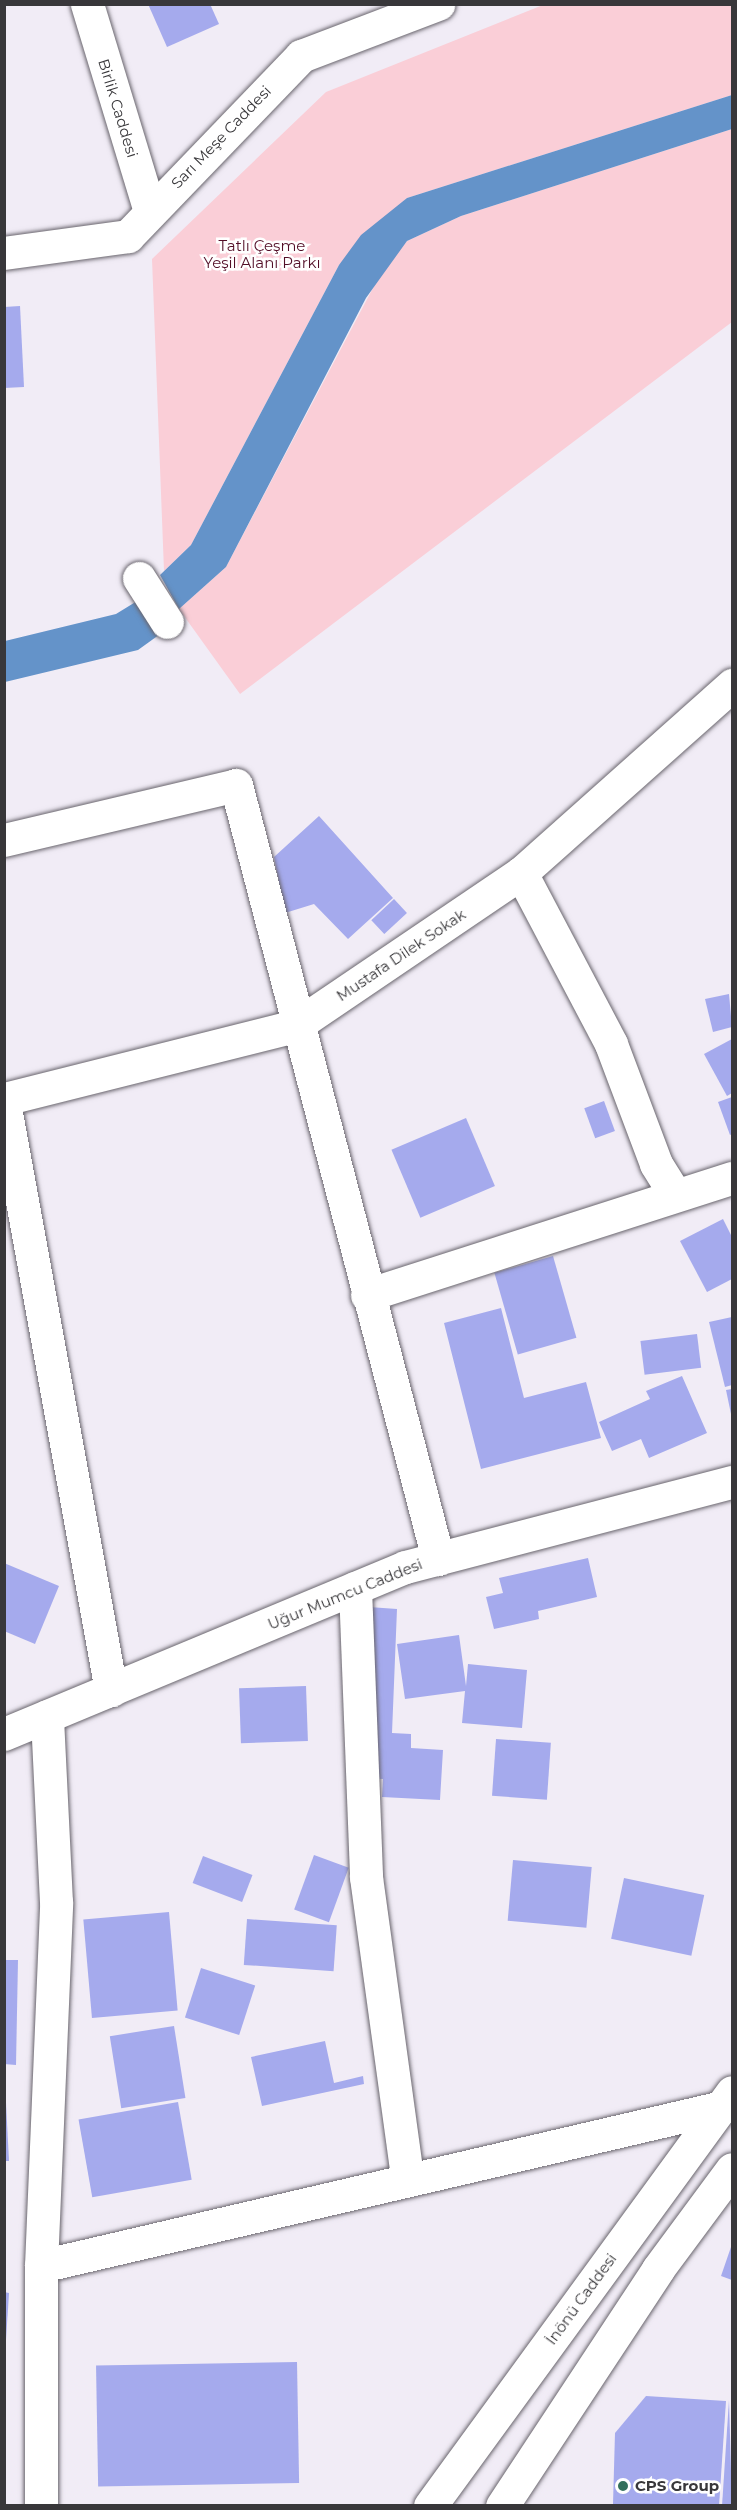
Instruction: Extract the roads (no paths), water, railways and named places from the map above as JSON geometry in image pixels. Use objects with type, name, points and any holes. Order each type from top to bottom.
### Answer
[{"type":"street","name":"Birlik Caddesi","points":[[87,4],[150,211]]},
{"type":"street","name":"Sarı Meşe Caddesi","points":[[4,253],[128,236],[301,56],[438,4]]},
{"type":"street","points":[[139,578],[167,622]]},
{"type":"street","name":"Mustafa Dilek Sokak","points":[[4,1100],[296,1026],[521,873],[732,685]]},
{"type":"street","points":[[4,840],[236,785],[296,1026],[438,1559]]},
{"type":"street","points":[[521,873],[611,1044],[656,1164],[675,1195]]},
{"type":"street","points":[[4,1100],[111,1690]]},
{"type":"street","points":[[367,1295],[732,1178]]},
{"type":"street","name":"Uğur Mumcu Caddesi","points":[[4,1734],[355,1588],[438,1559],[732,1482]]},
{"type":"street","points":[[355,1588],[366,1877],[407,2178]]},
{"type":"street","points":[[41,2505],[41,2266],[56,1902],[47,1716]]},
{"type":"street","points":[[41,2266],[727,2099]]},
{"type":"street","name":"İnönü Caddesi","points":[[430,2505],[727,2099]]},
{"type":"street","points":[[502,2505],[658,2269],[732,2169]]},
{"type":"water","points":[[732,95],[732,129],[461,216],[407,241],[366,298],[226,567],[179,609],[160,575],[191,545],[339,265],[361,235],[407,198]]},
{"type":"water","points":[[142,598],[163,632],[138,650],[5,682],[5,641],[116,614]]},
{"type":"place","name":"CPS Group","points":[[623,2486]]},
{"type":"park label","name":"Tatlı Çeşme Yeşil Alanı Parkı","points":[[262,254]]}]
